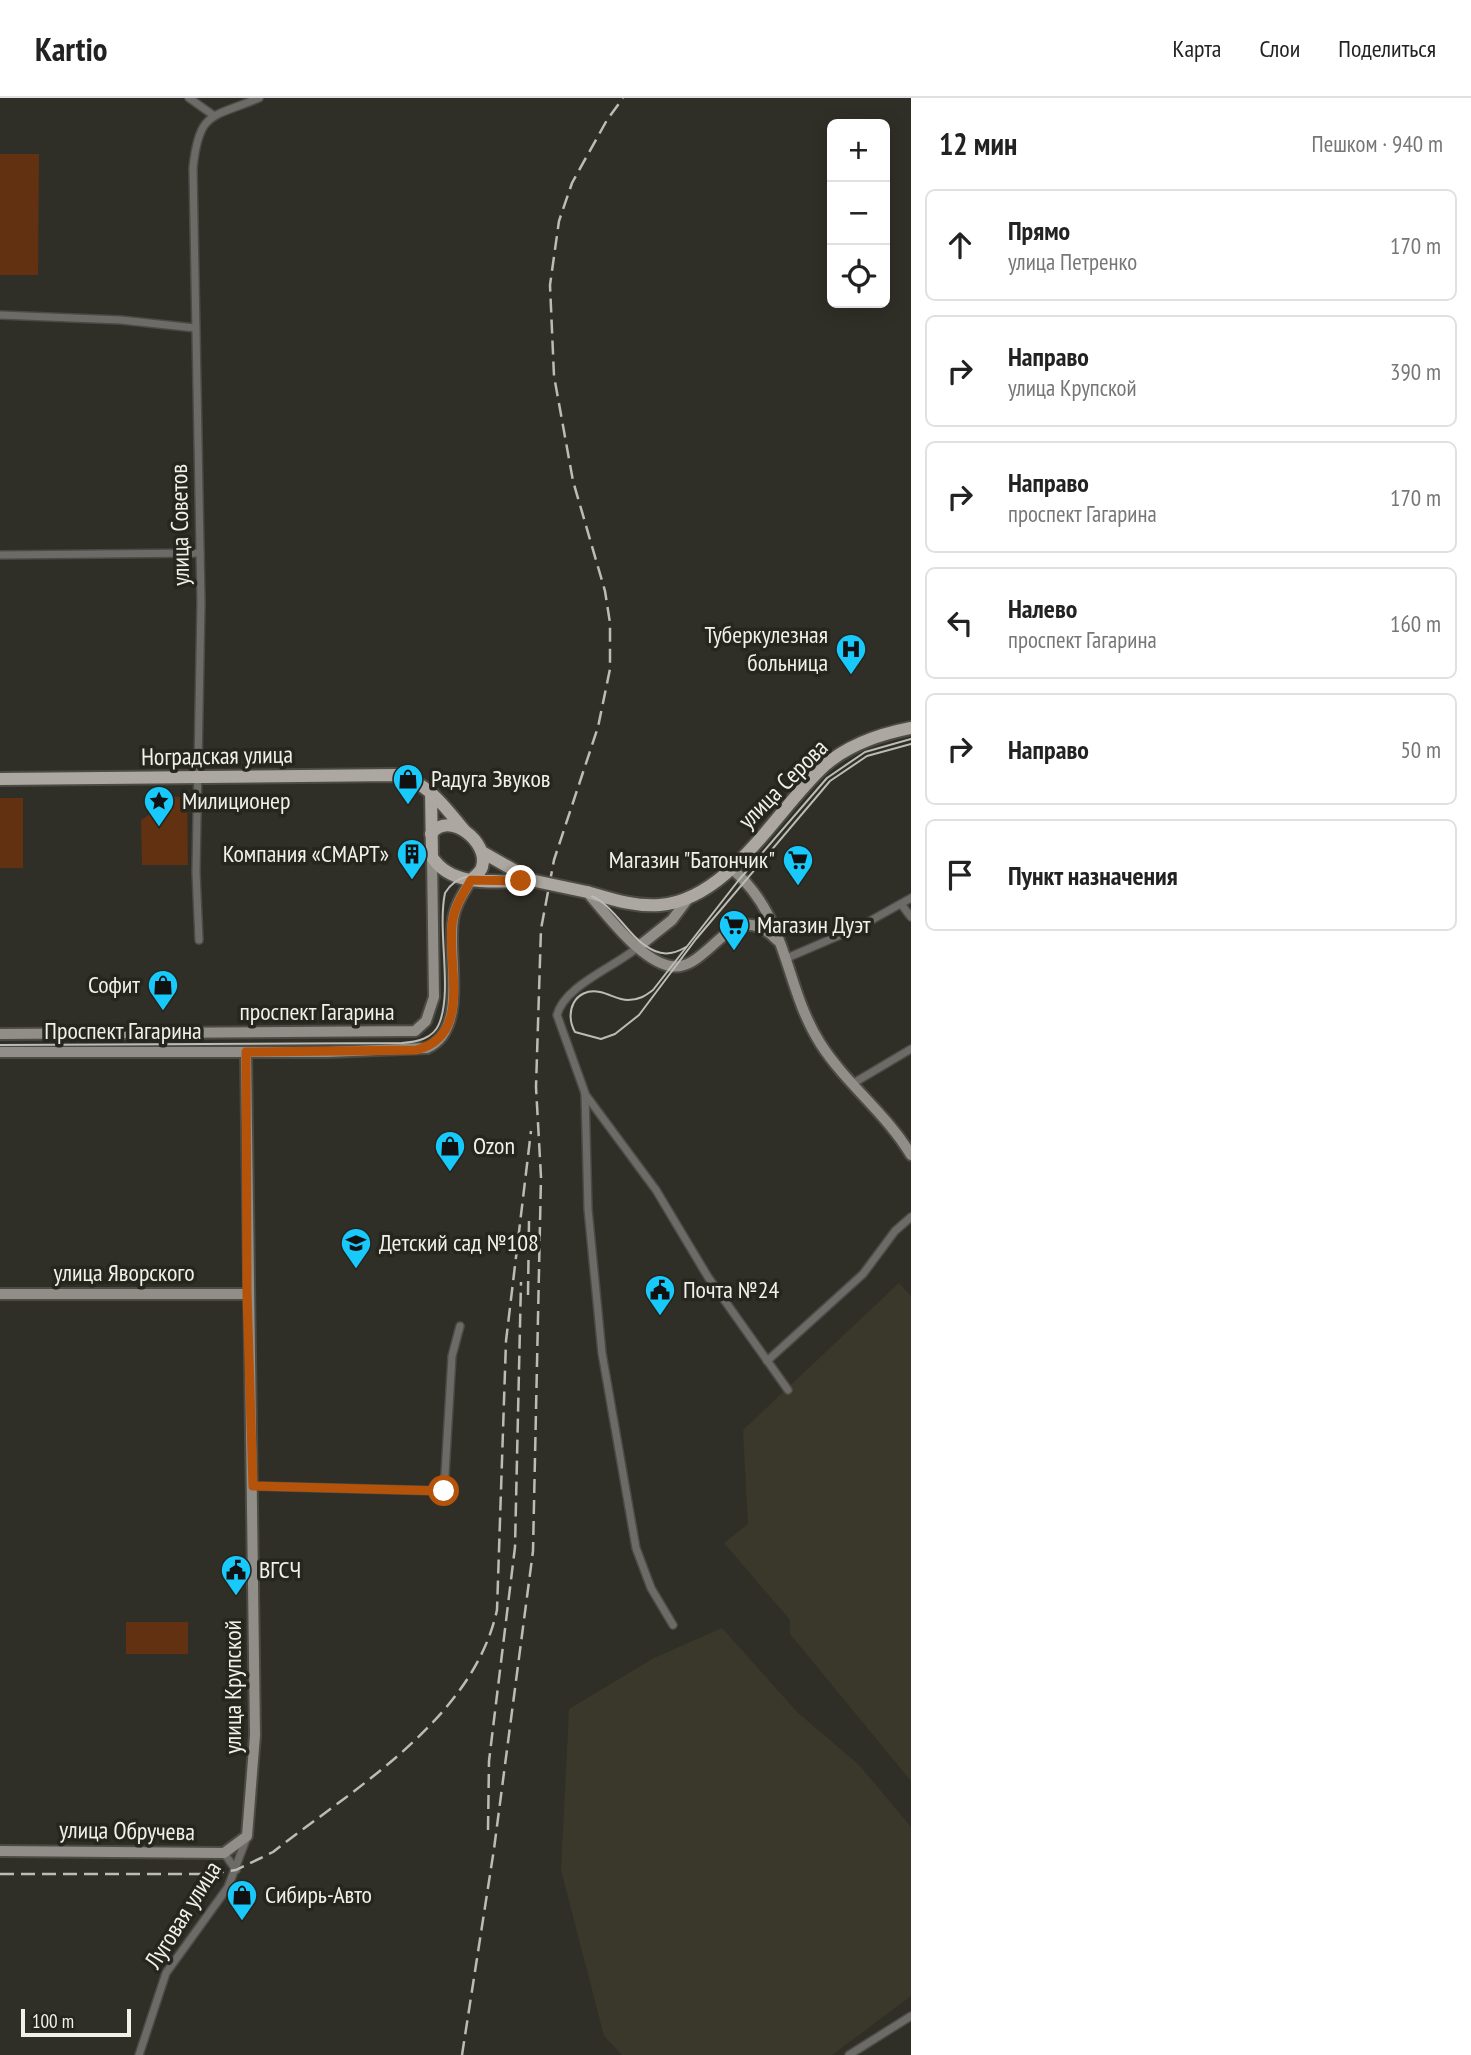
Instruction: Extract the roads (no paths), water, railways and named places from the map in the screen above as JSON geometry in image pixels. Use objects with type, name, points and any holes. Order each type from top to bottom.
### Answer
[{"type":"main road","name":"улица Серова","points":[[691,896],[709,886],[732,867],[824,766],[860,743],[911,728]]},
{"type":"main road","name":"Ноградская улица","points":[[0,779],[396,775],[412,778],[431,791]]},
{"type":"main road","points":[[431,791],[482,852],[507,869],[534,881]]},
{"type":"main road","points":[[431,791],[432,857],[451,876],[471,880],[534,881],[643,905],[676,902],[691,896]]},
{"type":"main road","points":[[431,834],[439,826],[446,824],[464,830]]},
{"type":"main road","points":[[471,880],[482,868],[482,852]]},
{"type":"main road","name":"проспект Гагарина","points":[[207,1033],[410,1032],[422,1026],[430,1013],[435,991],[432,857]]},
{"type":"main road","points":[[732,867],[760,896],[782,944],[804,1013],[819,1042],[852,1084],[888,1123],[911,1156]]},
{"type":"main road","name":"проспект Гагарина","points":[[246,1052],[416,1050],[440,1041],[449,1024],[453,1003],[453,916],[471,880]]},
{"type":"main road","points":[[587,892],[638,947],[652,958],[673,967],[686,964],[740,927],[760,926],[782,944]]},
{"type":"main road","points":[[638,947],[672,920],[691,896]]},
{"type":"main road","name":"Проспект Гагарина","points":[[0,1034],[207,1033]]},
{"type":"main road","name":"Проспект Гагарина","points":[[0,1052],[246,1052]]},
{"type":"main road","name":"улица Крупской","points":[[246,1052],[247,1294],[253,1486],[255,1741],[247,1836]]},
{"type":"main road","name":"улица Яворского","points":[[0,1294],[247,1294]]},
{"type":"main road","name":"улица Обручева","points":[[0,1851],[224,1853],[247,1836]]},
{"type":"street","points":[[189,98],[213,115],[259,98]]},
{"type":"street","name":"улица Советов","points":[[199,940],[196,872],[200,554],[193,168],[197,136],[213,115]]},
{"type":"street","points":[[0,315],[121,320],[195,328]]},
{"type":"street","points":[[0,555],[200,554]]},
{"type":"street","points":[[787,958],[911,898]]},
{"type":"street","points":[[901,904],[911,917]]},
{"type":"street","points":[[638,947],[572,991],[559,1004],[558,1022],[585,1093],[656,1190],[708,1277],[788,1390]]},
{"type":"street","name":"улица Крупской","points":[[246,1052],[247,1033]]},
{"type":"street","points":[[852,1084],[911,1049]]},
{"type":"street","points":[[585,1093],[588,1209],[602,1353],[617,1422],[636,1548],[651,1588],[673,1625]]},
{"type":"street","points":[[767,1361],[863,1274],[895,1231],[911,1217]]},
{"type":"street","points":[[253,1486],[444,1491],[452,1356],[460,1326]]},
{"type":"street","name":"Луговая улица","points":[[139,2055],[166,1973],[228,1887],[247,1836]]},
{"type":"street","points":[[224,1853],[236,1871]]},
{"type":"street","points":[[849,2055],[911,2016]]},
{"type":"tram line","points":[[911,739],[865,752],[827,778],[738,881],[653,990],[632,1000],[600,992],[584,993],[578,997],[571,1010],[575,1032],[601,1039],[615,1034],[639,1015],[696,939],[830,781],[867,756],[911,744]]},
{"type":"tram line","points":[[0,1045],[402,1043],[424,1039],[436,1029],[443,1010],[445,893],[459,879],[466,877],[513,879],[589,895],[606,906],[647,947],[667,954],[686,947]]},
{"type":"railway","points":[[462,2055],[494,1849],[533,1551],[541,1177],[536,1087],[541,929],[554,860],[598,727],[610,669],[610,623],[605,591],[573,481],[554,376],[550,285],[559,221],[572,183],[607,120],[623,98]]},
{"type":"railway","points":[[0,1874],[209,1874],[236,1870],[273,1852],[374,1776],[407,1748],[464,1685],[484,1649],[497,1610],[506,1341],[531,1131]]},
{"type":"railway","points":[[528,1295],[529,1221]]},
{"type":"railway","points":[[488,1830],[489,1761],[515,1547],[521,1282]]},
{"type":"place","name":"Туберкулезная больница","points":[[851,676]]},
{"type":"place","name":"Радуга Звуков","points":[[408,806]]},
{"type":"place","name":"Милиционер","points":[[159,828]]},
{"type":"place","name":"Компания «СМАРТ»","points":[[412,881]]},
{"type":"place","name":"Магазин \"Батончик\"","points":[[798,887]]},
{"type":"place","name":"Магазин Дуэт","points":[[734,952]]},
{"type":"place","name":"Софит","points":[[163,1012]]},
{"type":"place","name":"Ozon","points":[[450,1173]]},
{"type":"place","name":"Детский сад №108","points":[[356,1270]]},
{"type":"place","name":"Почта №24","points":[[660,1317]]},
{"type":"place","name":"ВГСЧ","points":[[236,1597]]},
{"type":"place","name":"Сибирь-Авто","points":[[242,1922]]}]
